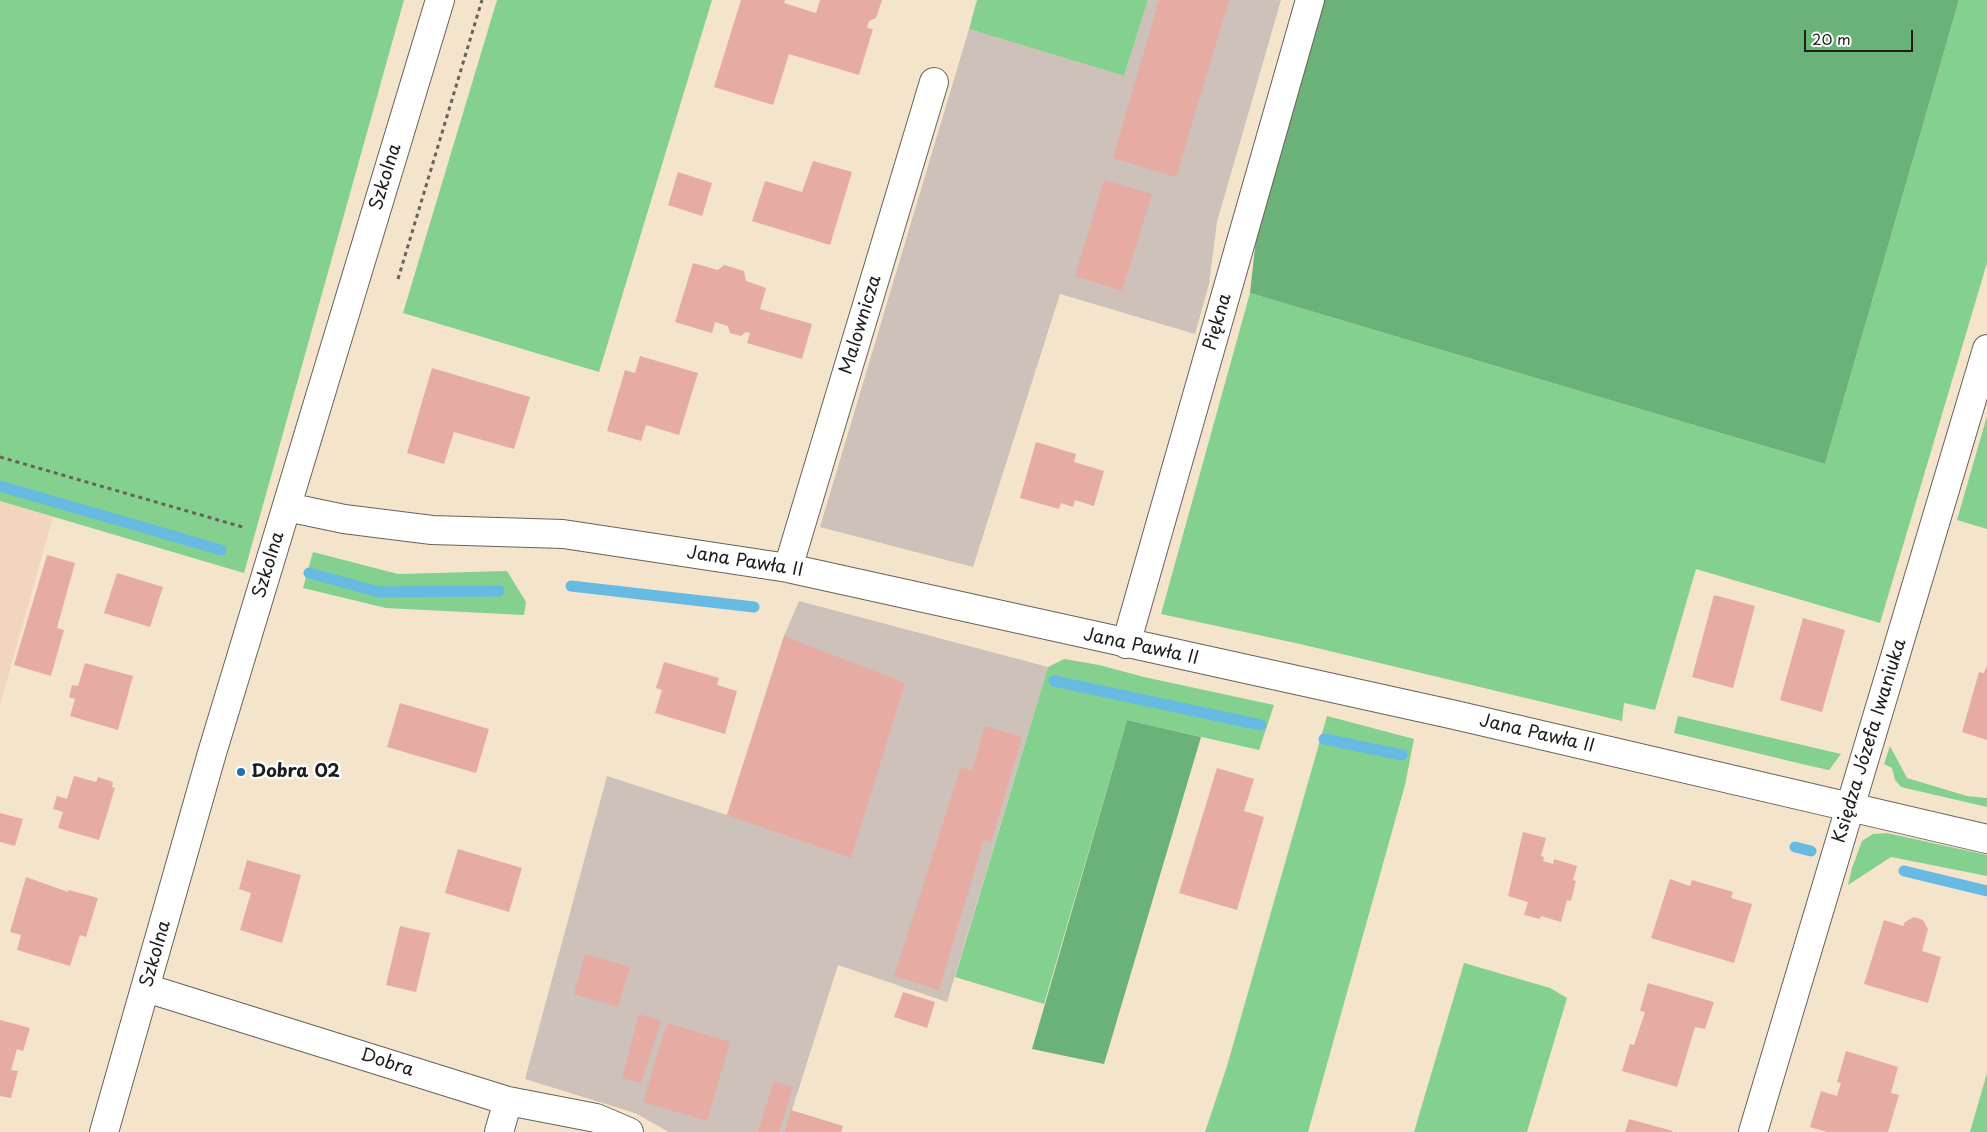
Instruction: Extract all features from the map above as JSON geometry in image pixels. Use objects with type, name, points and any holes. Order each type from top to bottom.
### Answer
[{"type":"street","name":"Szkolna","points":[[104,1132],[212,753],[440,0]]},
{"type":"street","name":"Piękna","points":[[1126,644],[1310,0]]},
{"type":"street","name":"Malownicza","points":[[788,568],[934,82]]},
{"type":"street","name":"Księdza Józefa Iwaniuka","points":[[1753,1132],[1987,349]]},
{"type":"street","name":"Jana Pawła II","points":[[287,507],[344,519],[432,530],[563,534],[788,568],[1455,715],[1987,839]]},
{"type":"street","name":"Dobra","points":[[146,988],[508,1101],[596,1118],[629,1132]]},
{"type":"street","points":[[499,1132],[508,1101]]},
{"type":"path","points":[[398,279],[482,0]]},
{"type":"path","points":[[0,457],[278,536]]},
{"type":"shaded area","points":[[1148,0],[1281,0],[1217,222],[1209,284],[1195,334],[1060,294],[973,567],[820,527],[969,29],[1124,76]]},
{"type":"shaded area","points":[[0,501],[53,517],[0,705]]},
{"type":"shaded area","points":[[799,601],[1048,667],[947,1002],[838,965],[785,1132],[669,1132],[635,1113],[525,1079],[607,776],[727,815],[784,636]]},
{"type":"green space","points":[[0,0],[404,0],[244,573],[0,501]]},
{"type":"green space","points":[[497,0],[712,0],[599,372],[403,313]]},
{"type":"green space","points":[[977,0],[1148,0],[1124,76],[969,29]]},
{"type":"green space","points":[[1321,0],[1959,0],[1825,464],[1250,293],[1258,220]]},
{"type":"green space","points":[[1959,0],[1987,0],[1987,263],[1880,623],[1696,569],[1655,710],[1624,703],[1622,721],[1300,644],[1161,614],[1250,293],[1825,464]]},
{"type":"green space","points":[[1987,416],[1987,529],[1957,520]]},
{"type":"green space","points":[[313,552],[398,574],[507,571],[526,602],[524,615],[386,608],[303,588]]},
{"type":"green space","points":[[1064,659],[1099,665],[1144,677],[1274,705],[1259,750],[1127,720],[1044,1004],[955,977],[1048,667]]},
{"type":"green space","points":[[1327,716],[1414,739],[1405,785],[1308,1132],[1205,1132],[1227,1066]]},
{"type":"green space","points":[[1678,716],[1841,754],[1829,770],[1806,765],[1674,733]]},
{"type":"green space","points":[[1127,720],[1201,737],[1104,1064],[1032,1049]]},
{"type":"green space","points":[[1890,746],[1907,778],[1967,796],[1987,798],[1987,807],[1901,787],[1895,780],[1892,768],[1884,764]]},
{"type":"green space","points":[[1887,833],[1987,855],[1987,876],[1891,857],[1848,885],[1862,841],[1873,834]]},
{"type":"green space","points":[[1464,963],[1550,988],[1567,998],[1527,1132],[1414,1132]]},
{"type":"green space","points":[[1987,1073],[1987,1132],[1970,1132]]},
{"type":"building","points":[[741,0],[785,0],[784,3],[816,13],[820,0],[882,0],[876,18],[869,21],[867,28],[873,29],[859,75],[789,54],[773,105],[714,87]]},
{"type":"building","points":[[1159,0],[1229,0],[1176,177],[1113,158]]},
{"type":"building","points":[[813,161],[852,172],[830,245],[752,221],[765,181],[802,192]]},
{"type":"building","points":[[678,172],[712,183],[702,216],[668,205]]},
{"type":"building","points":[[1104,180],[1152,194],[1122,291],[1075,276]]},
{"type":"building","points":[[693,263],[718,270],[724,265],[744,271],[746,281],[766,288],[760,309],[812,324],[802,359],[747,343],[750,333],[746,332],[741,336],[730,333],[728,326],[715,322],[712,333],[675,322]]},
{"type":"building","points":[[640,356],[698,373],[679,435],[646,425],[641,441],[607,431],[625,370],[635,373]]},
{"type":"building","points":[[432,368],[530,397],[514,449],[454,432],[444,464],[407,453]]},
{"type":"building","points":[[1036,442],[1076,454],[1074,462],[1104,471],[1094,506],[1075,500],[1073,507],[1061,503],[1059,509],[1020,498]]},
{"type":"building","points":[[47,555],[75,563],[57,628],[64,630],[51,676],[14,665]]},
{"type":"building","points":[[117,573],[163,587],[150,627],[104,613]]},
{"type":"building","points":[[1714,595],[1755,606],[1733,688],[1692,677]]},
{"type":"building","points":[[1803,618],[1845,630],[1822,712],[1780,700]]},
{"type":"building","points":[[784,636],[905,683],[851,858],[727,815]]},
{"type":"building","points":[[664,662],[719,678],[717,685],[737,691],[725,734],[655,713],[662,690],[656,688]]},
{"type":"building","points":[[85,663],[133,676],[118,730],[70,716],[75,699],[69,697],[72,685],[78,686]]},
{"type":"building","points":[[1987,665],[1987,740],[1962,732],[1979,672],[1984,673]]},
{"type":"building","points":[[400,703],[489,729],[476,773],[387,747]]},
{"type":"building","points":[[985,726],[1022,737],[991,842],[984,839],[939,990],[894,976],[961,767],[972,771]]},
{"type":"building","points":[[1217,768],[1254,779],[1244,811],[1264,817],[1237,910],[1179,893]]},
{"type":"building","points":[[74,776],[96,782],[98,777],[113,782],[112,787],[115,788],[99,840],[58,828],[63,812],[53,809],[57,796],[67,799]]},
{"type":"building","points":[[0,813],[23,819],[15,846],[0,842]]},
{"type":"building","points":[[1523,832],[1546,838],[1541,856],[1544,857],[1543,861],[1553,864],[1554,859],[1577,866],[1573,880],[1576,881],[1571,901],[1567,900],[1561,922],[1541,916],[1540,919],[1524,915],[1528,902],[1508,896]]},
{"type":"building","points":[[458,849],[522,868],[509,912],[445,893]]},
{"type":"building","points":[[247,860],[301,875],[282,943],[240,930],[251,893],[239,889]]},
{"type":"building","points":[[26,877],[68,892],[69,890],[98,898],[86,937],[80,935],[70,966],[17,950],[21,935],[10,932]]},
{"type":"building","points":[[1670,879],[1690,886],[1692,880],[1733,892],[1731,898],[1752,904],[1734,963],[1651,938]]},
{"type":"building","points":[[1914,917],[1923,920],[1928,929],[1922,951],[1941,957],[1928,1003],[1864,984],[1884,920],[1903,926],[1905,922]]},
{"type":"building","points":[[400,926],[430,933],[416,992],[386,985]]},
{"type":"building","points":[[585,954],[630,967],[618,1007],[574,994]]},
{"type":"building","points":[[1648,983],[1714,1002],[1705,1029],[1695,1027],[1677,1087],[1622,1071],[1630,1044],[1634,1045],[1645,1012],[1640,1011]]},
{"type":"building","points":[[903,992],[935,1002],[927,1028],[894,1017]]},
{"type":"building","points":[[639,1014],[661,1021],[641,1083],[622,1078]]},
{"type":"building","points":[[0,1020],[30,1028],[23,1051],[17,1049],[11,1070],[18,1071],[11,1098],[0,1096]]},
{"type":"building","points":[[667,1023],[730,1042],[707,1121],[643,1102]]},
{"type":"building","points":[[1846,1051],[1898,1067],[1891,1093],[1899,1095],[1888,1132],[1827,1132],[1810,1127],[1821,1091],[1837,1096],[1841,1083],[1837,1082]]},
{"type":"building","points":[[774,1081],[793,1087],[779,1132],[758,1132]]},
{"type":"building","points":[[791,1110],[843,1126],[841,1132],[785,1132]]},
{"type":"building","points":[[1629,1119],[1673,1131],[1625,1132]]},
{"type":"waterway","points":[[0,486],[221,550]]},
{"type":"waterway","points":[[309,573],[379,592],[499,591]]},
{"type":"waterway","points":[[571,586],[754,607]]},
{"type":"waterway","points":[[1054,681],[1261,725]]},
{"type":"waterway","points":[[1324,739],[1402,755]]},
{"type":"waterway","points":[[1795,847],[1811,851]]},
{"type":"waterway","points":[[1904,871],[1987,891]]},
{"type":"place","name":"Dobra 02","points":[[241,772]]}]
